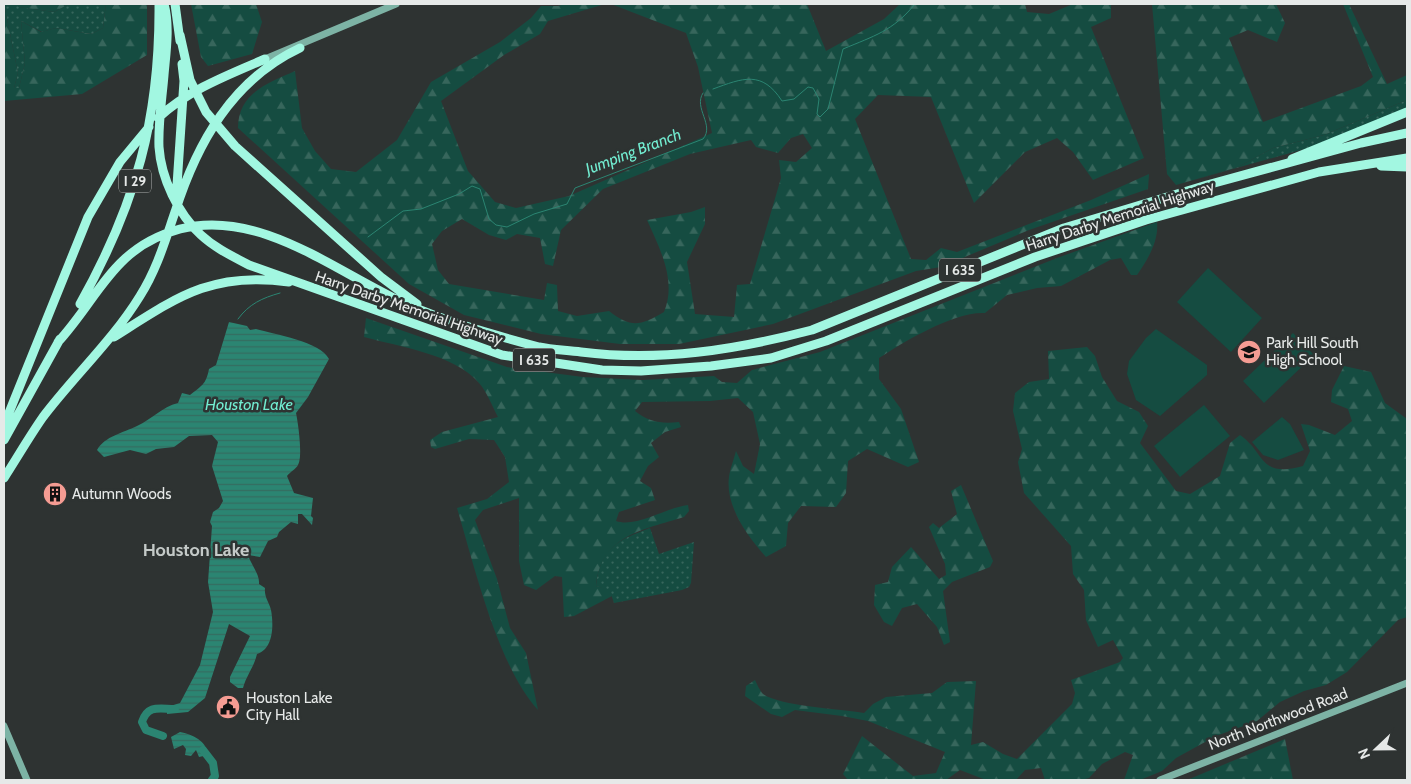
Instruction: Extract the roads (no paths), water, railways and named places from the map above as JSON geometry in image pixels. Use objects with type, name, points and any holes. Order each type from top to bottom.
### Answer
[{"type":"highway","name":"I 29","points":[[4,440],[109,248],[141,164],[154,102],[160,54],[159,4]]},
{"type":"highway","points":[[164,4],[167,13],[167,50],[159,150],[170,191],[190,222],[201,235],[224,252],[299,284]]},
{"type":"highway","points":[[175,4],[190,80],[206,112],[235,146],[381,277],[430,312]]},
{"type":"highway","points":[[175,210],[184,81],[180,35]]},
{"type":"highway","points":[[4,478],[43,417],[110,340],[150,278],[167,237],[190,170],[206,135],[226,106],[256,76],[300,48]]},
{"type":"highway","points":[[4,425],[88,217],[108,180],[132,144],[166,111],[217,79],[265,59]]},
{"type":"highway","points":[[1270,169],[1325,143],[1407,112]]},
{"type":"highway","name":"Harry Darby Memorial Highway","points":[[58,342],[109,273],[139,247],[167,233],[210,224],[237,225],[272,236],[406,304],[542,348],[600,354],[667,356],[724,348],[812,330],[1064,228],[1146,203],[1362,143],[1407,133]]},
{"type":"highway","name":"Harry Darby Memorial Highway","points":[[299,284],[502,354],[602,370],[685,368],[771,358],[826,341],[1035,257],[1146,220],[1318,172],[1407,158]]},
{"type":"highway","points":[[1359,165],[1407,167]]},
{"type":"highway","points":[[110,340],[158,309],[204,287],[247,278],[299,284]]},
{"type":"street","points":[[265,59],[396,4]]},
{"type":"street","points":[[300,48],[332,32]]},
{"type":"street","name":"North Northwood Road","points":[[1160,780],[1407,683]]},
{"type":"street","points":[[4,726],[27,780]]},
{"type":"water","name":"Houston Lake","points":[[229,322],[247,326],[250,330],[256,329],[307,343],[324,353],[329,359],[308,397],[296,413],[300,439],[300,455],[297,466],[287,476],[294,493],[313,498],[312,525],[302,514],[298,514],[298,524],[291,522],[279,532],[277,537],[268,541],[260,557],[248,555],[258,577],[259,584],[265,588],[271,610],[272,630],[266,647],[257,654],[243,688],[238,688],[230,682],[230,677],[250,636],[229,624],[205,698],[188,712],[167,714],[167,707],[180,703],[200,665],[213,612],[208,582],[212,526],[210,522],[213,512],[219,508],[223,501],[212,466],[218,442],[212,435],[189,436],[174,447],[156,449],[146,454],[130,450],[104,457],[97,450],[109,438],[137,426],[167,407],[178,403],[182,393],[190,395],[200,387],[205,382],[209,369],[216,365]]},
{"type":"water","points":[[180,732],[189,734],[202,742],[208,755],[199,757],[196,750],[191,756],[185,755],[186,749],[183,745],[174,749],[171,737]]},
{"type":"waterway","name":"Jumping Branch","points":[[713,89],[751,79],[767,84],[782,101],[794,99],[808,87],[813,88],[819,99],[817,114],[820,117],[828,109],[843,49],[891,27],[915,4]]},
{"type":"waterway","name":"Jumping Branch","points":[[368,237],[403,211],[421,209],[459,194],[472,186],[480,189],[489,219],[496,225],[507,227],[534,214],[567,204],[575,188],[703,139],[707,128],[700,105],[703,93]]},
{"type":"waterway","name":"Jumping Branch","points":[[238,319],[256,302],[280,293]]},
{"type":"waterway","name":"Jumping Branch","points":[[163,736],[146,730],[142,722],[151,710],[160,708],[175,709]]},
{"type":"waterway","name":"Jumping Branch","points":[[203,750],[213,763],[215,776],[212,780]]},
{"type":"place","name":"Park Hill South High School","points":[[1249,352]]},
{"type":"place","name":"Autumn Woods","points":[[55,494]]},
{"type":"place","name":"Houston Lake City Hall","points":[[228,707]]},
{"type":"district","name":"Houston Lake","points":[[196,550]]}]
